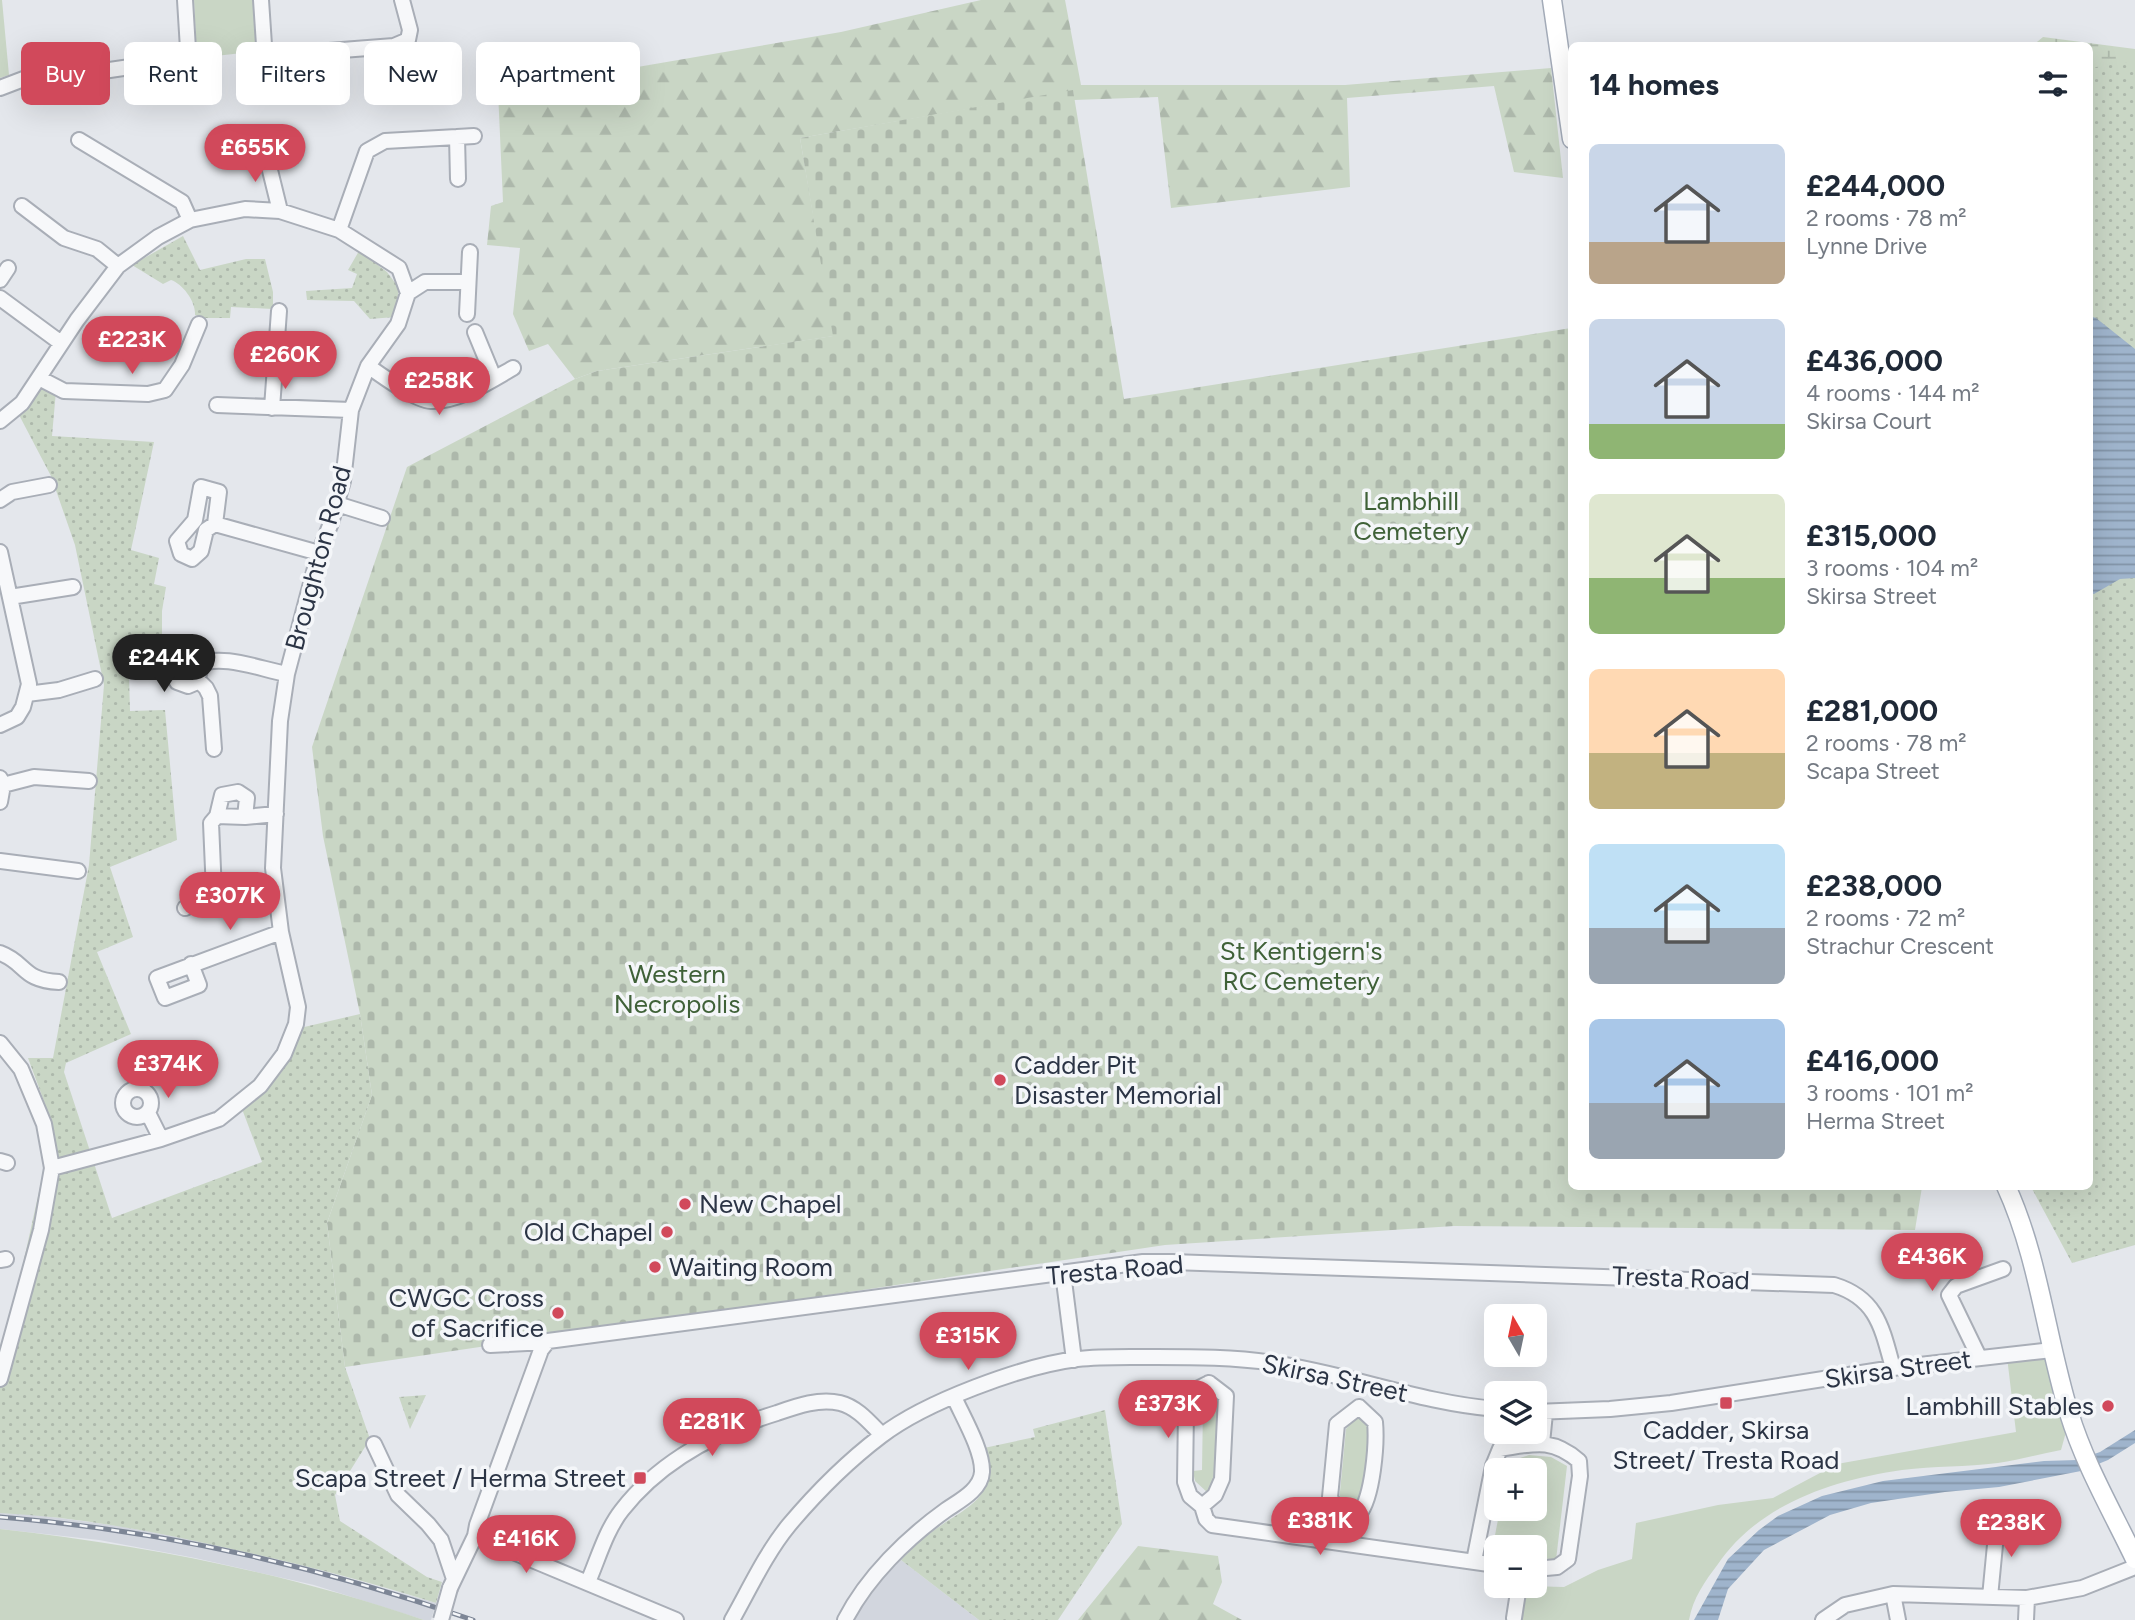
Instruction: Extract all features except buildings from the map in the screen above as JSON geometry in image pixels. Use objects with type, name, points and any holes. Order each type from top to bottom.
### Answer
[{"type":"main road","points":[[1552,0],[1568,111]]},
{"type":"main road","points":[[2008,1190],[2027,1238],[2052,1350],[2081,1449],[2135,1559]]},
{"type":"street","points":[[0,88],[34,75],[63,71],[96,72],[187,57],[186,0]]},
{"type":"street","points":[[261,0],[264,45],[268,52],[276,55],[394,46],[408,40],[410,30],[402,0]]},
{"type":"street","points":[[339,230],[367,150],[385,141],[474,136]]},
{"type":"street","points":[[457,137],[458,179]]},
{"type":"street","points":[[79,140],[182,202],[190,220]]},
{"type":"street","points":[[238,144],[255,143],[266,154],[280,211]]},
{"type":"street","points":[[22,206],[64,238],[97,248],[118,266]]},
{"type":"street","points":[[0,421],[22,403],[61,343],[118,266],[158,237],[190,220],[245,209],[280,211],[339,230],[399,268],[408,293],[425,282],[467,282]]},
{"type":"street","points":[[467,314],[470,252]]},
{"type":"street","name":"Broughton Road","points":[[52,1168],[161,1139],[219,1119],[260,1086],[284,1054],[296,1024],[299,1007],[281,932],[273,868],[280,721],[287,674],[319,553],[343,481],[351,410],[368,366],[398,324],[408,293]]},
{"type":"street","points":[[0,298],[61,343]]},
{"type":"street","points":[[272,408],[279,311]]},
{"type":"street","points":[[39,378],[64,391],[148,394],[165,390],[182,365],[199,324]]},
{"type":"street","points":[[475,332],[494,378]]},
{"type":"street","points":[[368,366],[401,388],[430,401],[458,396],[513,368]]},
{"type":"street","points":[[217,405],[351,410]]},
{"type":"street","points":[[0,500],[12,492],[49,485]]},
{"type":"street","points":[[215,524],[219,492],[201,487],[195,520],[177,541],[181,554],[192,559],[201,551],[206,530],[215,524],[319,553]]},
{"type":"street","points":[[337,504],[382,519]]},
{"type":"street","points":[[0,552],[29,684],[17,718],[0,725]]},
{"type":"street","points":[[10,597],[73,587]]},
{"type":"street","points":[[214,749],[210,696],[197,672],[204,662],[218,660],[287,674]]},
{"type":"street","points":[[27,694],[59,690],[95,679]]},
{"type":"street","points":[[0,802],[1,781],[34,777],[89,781]]},
{"type":"street","points":[[185,908],[215,892],[211,823],[217,816],[222,794],[238,792],[247,798],[245,817]]},
{"type":"street","points":[[217,816],[276,814]]},
{"type":"street","points":[[0,861],[78,871]]},
{"type":"street","points":[[191,964],[281,932]]},
{"type":"street","points":[[0,953],[9,956],[26,974],[42,981],[59,982]]},
{"type":"street","points":[[0,1044],[21,1069],[44,1124],[52,1168],[41,1230],[3,1353],[0,1379]]},
{"type":"street","points":[[148,1113],[161,1139]]},
{"type":"street","name":"Tresta Road","points":[[490,1345],[546,1342],[1143,1262],[1172,1262],[1834,1285],[1853,1291],[1867,1303],[1882,1327],[1893,1368]]},
{"type":"street","points":[[1979,1357],[1949,1295],[1956,1286],[2003,1269]]},
{"type":"street","points":[[1063,1273],[1074,1360]]},
{"type":"street","points":[[441,1620],[452,1584],[475,1536],[546,1342]]},
{"type":"street","name":"Skirsa Street","points":[[1547,1412],[1671,1403],[1893,1368],[2052,1350]]},
{"type":"street","name":"Skirsa Street","points":[[732,1620],[789,1526],[837,1474],[882,1435],[931,1407],[1020,1373],[1074,1360],[1109,1357],[1210,1357],[1271,1363],[1484,1407]]},
{"type":"street","points":[[1209,1383],[1210,1357]]},
{"type":"street","points":[[1345,1522],[1338,1515],[1330,1497],[1338,1424],[1359,1407],[1363,1382]]},
{"type":"street","points":[[1202,1506],[1215,1495],[1222,1479],[1226,1396],[1209,1383]]},
{"type":"street","points":[[1209,1383],[1193,1391],[1186,1409],[1185,1482],[1190,1496],[1202,1506],[1206,1519],[1212,1525],[1484,1563]]},
{"type":"street","points":[[845,1620],[851,1608],[888,1561],[929,1522],[976,1487],[981,1479],[982,1469],[976,1446],[954,1397]]},
{"type":"street","points":[[588,1582],[620,1511],[655,1476],[691,1449],[743,1424],[805,1404],[824,1402],[842,1403],[856,1411],[882,1435]]},
{"type":"street","points":[[1345,1522],[1359,1516],[1366,1500],[1377,1443],[1375,1422],[1359,1407]]},
{"type":"street","points":[[374,1444],[398,1495],[428,1524],[441,1541],[452,1584]]},
{"type":"street","points":[[1474,1561],[1493,1466],[1500,1449],[1535,1444]]},
{"type":"street","points":[[1546,1444],[1565,1449],[1579,1461],[1580,1476],[1568,1559],[1557,1567],[1547,1568]]},
{"type":"street","points":[[1343,1542],[1345,1522]]},
{"type":"street","points":[[1990,1523],[1995,1545],[1990,1597]]},
{"type":"street","points":[[475,1536],[676,1620]]},
{"type":"street","points":[[1823,1620],[1845,1605],[1893,1594],[2027,1598],[2082,1588],[2135,1567]]},
{"type":"street","points":[[1893,1594],[1898,1620]]},
{"type":"street","points":[[1514,1618],[1517,1598]]},
{"type":"street","points":[[2026,1620],[2027,1598]]},
{"type":"shaded area","points":[[0,1513],[29,1514],[119,1526],[194,1540],[310,1567],[436,1603],[431,1620],[424,1620],[314,1585],[195,1558],[99,1540],[0,1529]]},
{"type":"shaded area","points":[[901,1560],[979,1620],[852,1620]]},
{"type":"green space","points":[[0,0],[9,75],[0,78]]},
{"type":"green space","points":[[194,0],[256,0],[259,42],[236,42],[236,54],[222,55],[222,42],[196,42]]},
{"type":"green space","points":[[981,0],[1065,0],[1081,85],[1345,85],[1551,68],[1563,178],[1514,172],[1494,86],[1347,98],[1350,187],[1171,208],[1158,97],[1074,100],[1073,91],[800,138],[834,336],[597,371],[575,379],[548,344],[529,351],[513,314],[520,248],[487,245],[491,206],[503,202],[499,105],[640,105],[640,67],[841,32]]},
{"type":"green space","points":[[2043,37],[2081,42],[2037,42]]},
{"type":"green space","points":[[2093,44],[2135,49],[2135,136],[2093,152]]},
{"type":"green space","points":[[2135,61],[2135,1245],[2072,1263],[2033,1190],[2093,1190],[2093,68]]},
{"type":"green space","points":[[1073,90],[1124,399],[1568,328],[1568,1190],[1922,1190],[1915,1230],[1454,1226],[1165,1245],[345,1367],[327,1223],[372,1095],[360,1014],[323,836],[312,747],[407,467],[575,379],[597,371],[833,336],[800,138]]},
{"type":"green space","points":[[183,236],[200,270],[246,259],[265,259],[273,292],[273,309],[231,307],[230,318],[204,318],[195,315],[191,299],[180,285],[171,280],[163,284],[132,265]]},
{"type":"green space","points":[[359,251],[387,272],[399,288],[395,317],[370,319],[354,301],[307,300],[306,291],[352,288],[357,274],[348,270]]},
{"type":"green space","points":[[40,382],[56,391],[52,436],[154,442],[131,550],[159,558],[154,584],[166,587],[162,636],[128,639],[130,711],[165,710],[177,840],[110,867],[133,937],[97,952],[131,1034],[66,1063],[64,1072],[112,1218],[262,1162],[242,1109],[281,1073],[300,1028],[360,1014],[372,1095],[327,1223],[345,1367],[370,1439],[335,1495],[340,1521],[427,1577],[442,1582],[436,1603],[311,1568],[177,1537],[89,1522],[0,1513],[0,1368],[42,1178],[52,1152],[45,1104],[28,1058],[53,1058],[89,865],[104,685],[75,545],[51,476],[18,413]]},
{"type":"green space","points":[[2049,1353],[2066,1432],[2061,1450],[1998,1463],[1876,1474],[1824,1488],[1800,1498],[1754,1525],[1735,1543],[1700,1590],[1689,1620],[1522,1620],[1525,1598],[1547,1598],[1547,1587],[1564,1587],[1598,1570],[1632,1559],[1636,1523],[1718,1505],[1773,1498],[1837,1464],[2016,1432],[2007,1357]]},
{"type":"green space","points":[[1208,1389],[1219,1401],[1214,1486],[1208,1493],[1195,1481],[1193,1471],[1202,1470],[1203,1406],[1193,1405],[1194,1396]]},
{"type":"green space","points":[[426,1395],[410,1429],[399,1397]]},
{"type":"green space","points":[[1105,1410],[1122,1524],[1058,1620],[979,1620],[901,1560],[925,1537],[976,1501],[987,1480],[988,1466],[984,1448],[1035,1437],[1033,1429]]},
{"type":"green space","points":[[1357,1415],[1372,1427],[1360,1502],[1351,1510],[1344,1509],[1339,1502],[1346,1429]]},
{"type":"green space","points":[[1529,1455],[1551,1457],[1567,1466],[1556,1560],[1547,1559],[1547,1535],[1495,1535],[1498,1521],[1547,1521],[1547,1458],[1520,1458]]},
{"type":"green space","points":[[0,1529],[108,1543],[215,1563],[320,1588],[424,1620],[0,1620]]},
{"type":"green space","points":[[1138,1546],[1218,1556],[1222,1582],[1213,1604],[1242,1620],[1078,1620]]},
{"type":"water","points":[[2093,317],[2135,349],[2135,578],[2120,579],[2094,594]]},
{"type":"water","points":[[2135,1430],[2135,1443],[2108,1460],[2081,1471],[1999,1487],[1871,1503],[1830,1515],[1764,1550],[1728,1589],[1718,1620],[1694,1620],[1728,1559],[1778,1516],[1822,1496],[1883,1481],[2044,1461],[2077,1460],[2100,1452]]},
{"type":"railway","points":[[0,1517],[120,1531],[240,1554],[358,1583],[473,1620]]},
{"type":"place","name":"Cadder Pit Disaster Memorial","points":[[1000,1080]]},
{"type":"place","name":"New Chapel","points":[[685,1204]]},
{"type":"place","name":"Old Chapel","points":[[667,1232]]},
{"type":"place","name":"Waiting Room","points":[[655,1267]]},
{"type":"place","name":"CWGC Cross of Sacrifice","points":[[558,1313]]},
{"type":"place","name":"Cadder, Skirsa Street/ Tresta Road","points":[[1726,1403]]},
{"type":"place","name":"Lambhill Stables","points":[[2108,1406]]},
{"type":"place","name":"Scapa Street / Herma Street","points":[[640,1478]]},
{"type":"park label","name":"Lambhill Cemetery","points":[[1411,516]]},
{"type":"park label","name":"St Kentigern's RC Cemetery","points":[[1301,966]]},
{"type":"park label","name":"Western Necropolis","points":[[677,989]]}]
